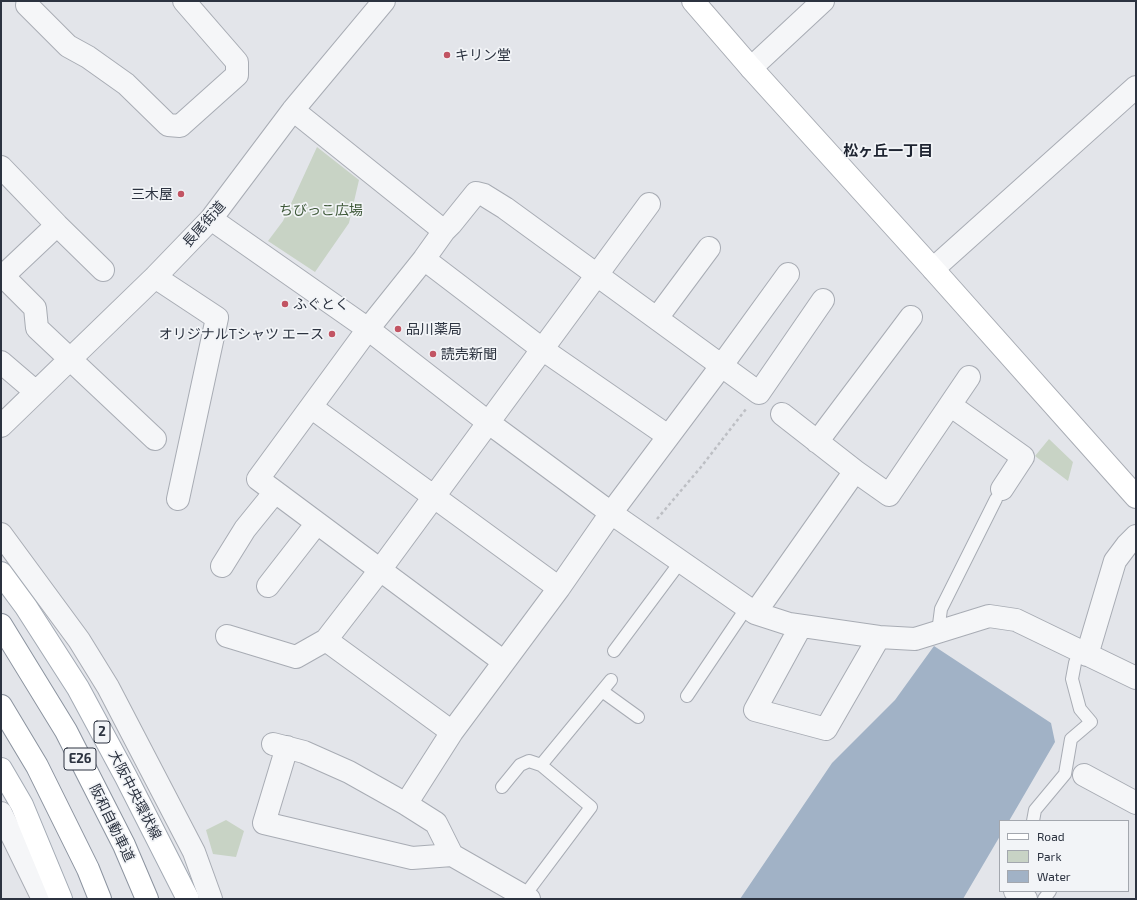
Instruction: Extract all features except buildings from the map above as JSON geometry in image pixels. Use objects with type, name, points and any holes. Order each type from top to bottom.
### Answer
[{"type":"main road","points":[[693,1],[751,68],[933,269],[1136,497]]},
{"type":"main road","name":"大阪中央環状線","points":[[1,572],[78,688],[126,777],[188,899]]},
{"type":"main road","name":"阪和自動車道","points":[[1,625],[66,731],[124,845],[147,899]]},
{"type":"main road","points":[[1,706],[37,766],[88,869],[100,899]]},
{"type":"main road","points":[[1,769],[22,805],[60,899]]},
{"type":"street","points":[[27,2],[68,46],[88,57],[126,84],[168,125],[180,126],[237,75],[237,62],[184,1]]},
{"type":"street","name":"長尾街道","points":[[1,426],[155,277],[211,219],[293,110],[384,1]]},
{"type":"street","points":[[751,68],[824,1]]},
{"type":"street","points":[[933,269],[1136,87]]},
{"type":"street","points":[[293,110],[444,231]]},
{"type":"street","points":[[1,166],[57,225],[103,270]]},
{"type":"street","points":[[504,662],[258,479],[368,330],[444,231],[476,193],[484,195],[504,208],[759,393],[823,300]]},
{"type":"street","points":[[227,636],[296,657],[326,640],[489,423],[649,204]]},
{"type":"street","points":[[211,219],[368,330],[489,423],[611,512],[751,610],[789,624],[879,637],[915,639],[989,616],[1016,620],[1083,654],[1136,678]]},
{"type":"street","points":[[57,225],[2,275],[35,308],[37,328],[155,439]]},
{"type":"street","points":[[657,318],[709,248]]},
{"type":"street","points":[[424,259],[542,349],[668,436]]},
{"type":"street","points":[[406,804],[452,732],[558,588],[611,512],[722,365],[788,274]]},
{"type":"street","points":[[155,277],[217,318],[178,499]]},
{"type":"street","points":[[817,442],[911,317]]},
{"type":"street","points":[[1,362],[36,392]]},
{"type":"street","points":[[782,414],[855,471],[889,495],[969,377]]},
{"type":"street","points":[[950,405],[1023,457],[999,494]]},
{"type":"street","points":[[311,407],[558,588]]},
{"type":"street","points":[[751,610],[855,471]]},
{"type":"street","points":[[222,566],[245,529],[275,492]]},
{"type":"street","points":[[268,586],[317,523]]},
{"type":"street","points":[[1,534],[79,640],[108,687],[194,852],[211,899]]},
{"type":"street","points":[[1083,654],[1115,561],[1136,536]]},
{"type":"street","points":[[801,626],[755,710],[826,729],[879,637]]},
{"type":"street","points":[[326,640],[452,732]]},
{"type":"street","points":[[452,855],[412,858],[264,823],[279,745],[304,752],[349,772],[406,804],[436,823],[452,855],[525,898]]},
{"type":"street","points":[[1084,775],[1136,803]]},
{"type":"street","points":[[1,813],[43,899]]},
{"type":"street","points":[[1016,892],[1026,899]]},
{"type":"lane","points":[[938,632],[941,609],[999,494]]},
{"type":"lane","points":[[614,651],[680,561]]},
{"type":"lane","points":[[687,696],[751,610]]},
{"type":"lane","points":[[1033,820],[1035,810],[1065,774],[1071,739],[1091,722],[1080,709],[1072,678],[1074,663],[1083,654]]},
{"type":"lane","points":[[541,766],[611,680]]},
{"type":"lane","points":[[602,691],[638,717]]},
{"type":"lane","points":[[502,787],[520,765],[529,761],[541,766],[591,807],[525,898]]},
{"type":"path","points":[[643,535],[759,393]]},
{"type":"green space","name":"ちびっこ広場","points":[[317,147],[359,180],[349,223],[315,272],[268,241],[283,221]]},
{"type":"green space","points":[[1049,439],[1073,462],[1068,481],[1035,456]]},
{"type":"green space","points":[[226,820],[244,831],[236,857],[213,854],[206,830]]},
{"type":"water","points":[[934,646],[1051,723],[1055,742],[1010,820],[999,820],[999,838],[963,899],[740,899],[832,763],[895,700]]},
{"type":"place","name":"キリン堂","points":[[447,55]]},
{"type":"place","name":"三木屋","points":[[181,194]]},
{"type":"place","name":"ふぐとく","points":[[285,304]]},
{"type":"place","name":"品川薬局","points":[[398,329]]},
{"type":"place","name":"オリジナルTシャツ エース","points":[[332,334]]},
{"type":"place","name":"読売新聞","points":[[433,354]]},
{"type":"district","name":"松ヶ丘一丁目","points":[[888,151]]}]
